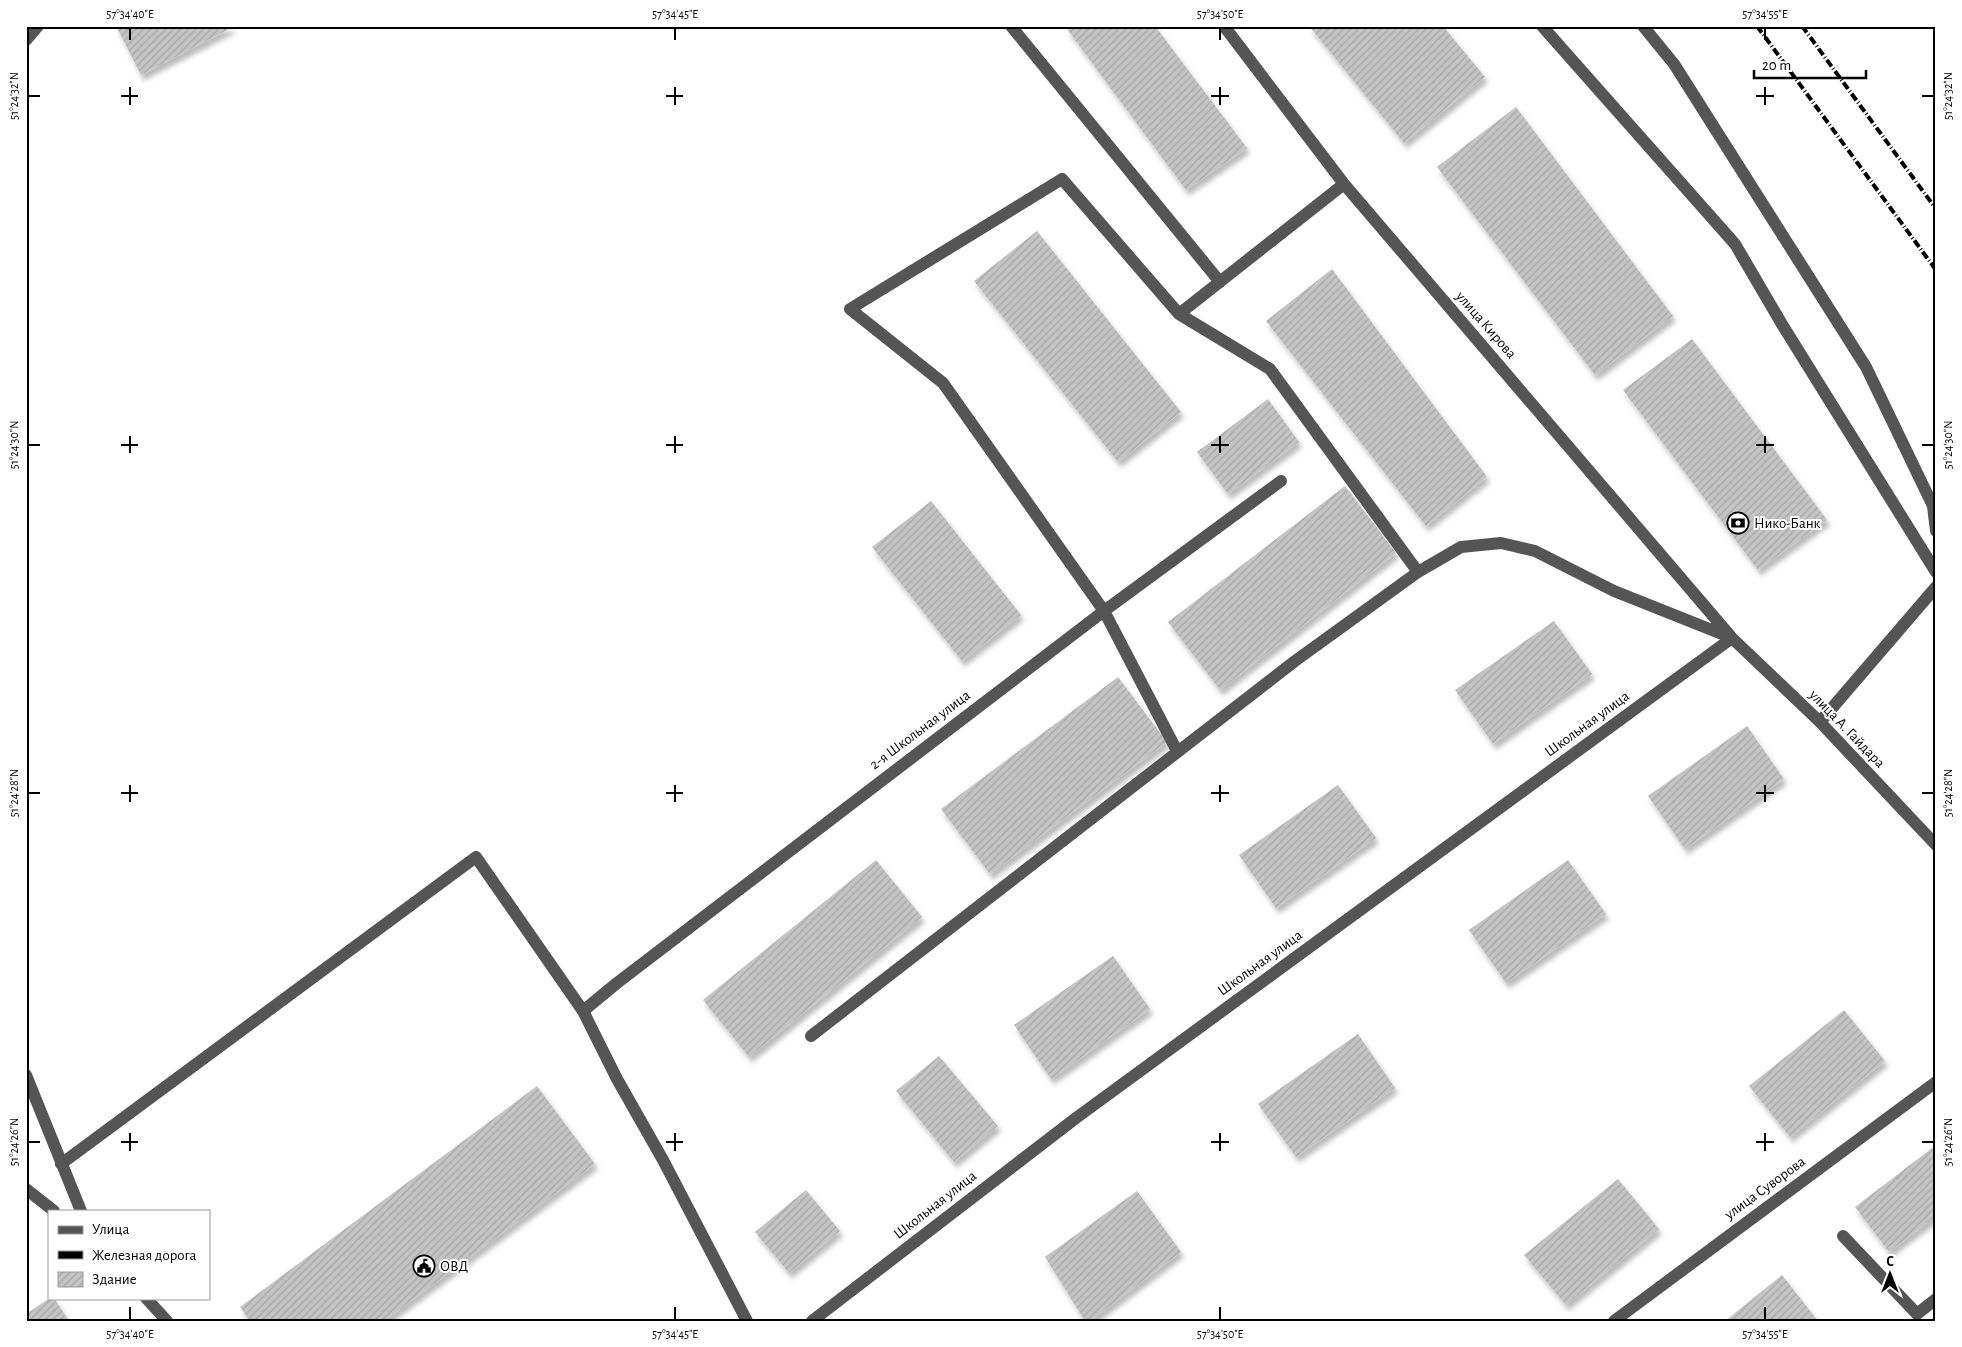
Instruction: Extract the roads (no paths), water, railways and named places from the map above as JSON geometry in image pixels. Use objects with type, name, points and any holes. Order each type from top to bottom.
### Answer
[{"type":"street","points":[[26,40],[38,26]]},
{"type":"street","points":[[1011,26],[1220,282]]},
{"type":"street","name":"улица Кирова","points":[[1224,26],[1344,184],[1732,638]]},
{"type":"street","points":[[1542,26],[1735,244],[1783,326],[1936,572]]},
{"type":"street","points":[[1642,26],[1674,64],[1866,367],[1933,506],[1936,531]]},
{"type":"street","points":[[1176,751],[1104,610],[943,383],[850,309],[1062,179],[1179,314],[1270,369],[1418,572]]},
{"type":"street","points":[[1179,314],[1344,184]]},
{"type":"street","name":"2-я Школьная улица","points":[[583,1011],[1104,610],[1281,481]]},
{"type":"street","points":[[812,1036],[1176,751],[1295,661],[1418,572],[1461,547],[1501,543],[1535,551],[1614,591],[1732,638]]},
{"type":"street","points":[[1820,722],[1936,588]]},
{"type":"street","name":"улица А. Гайдара","points":[[1732,638],[1820,722],[1936,845]]},
{"type":"street","name":"Школьная улица","points":[[812,1321],[1076,1118],[1732,638]]},
{"type":"street","points":[[61,1164],[476,857],[583,1011],[617,1080],[663,1160],[747,1321]]},
{"type":"street","points":[[26,1075],[81,1210]]},
{"type":"street","name":"улица Суворова","points":[[1614,1321],[1936,1082]]},
{"type":"street","points":[[26,1189],[53,1210]]},
{"type":"street","points":[[1843,1236],[1920,1318],[1936,1300]]},
{"type":"street","points":[[148,1300],[167,1321]]},
{"type":"railway","points":[[1757,26],[1936,270]]},
{"type":"railway","points":[[1802,26],[1936,209]]},
{"type":"place","name":"Нико-Банк","points":[[1738,523]]},
{"type":"place","name":"ОВД","points":[[424,1266]]}]
